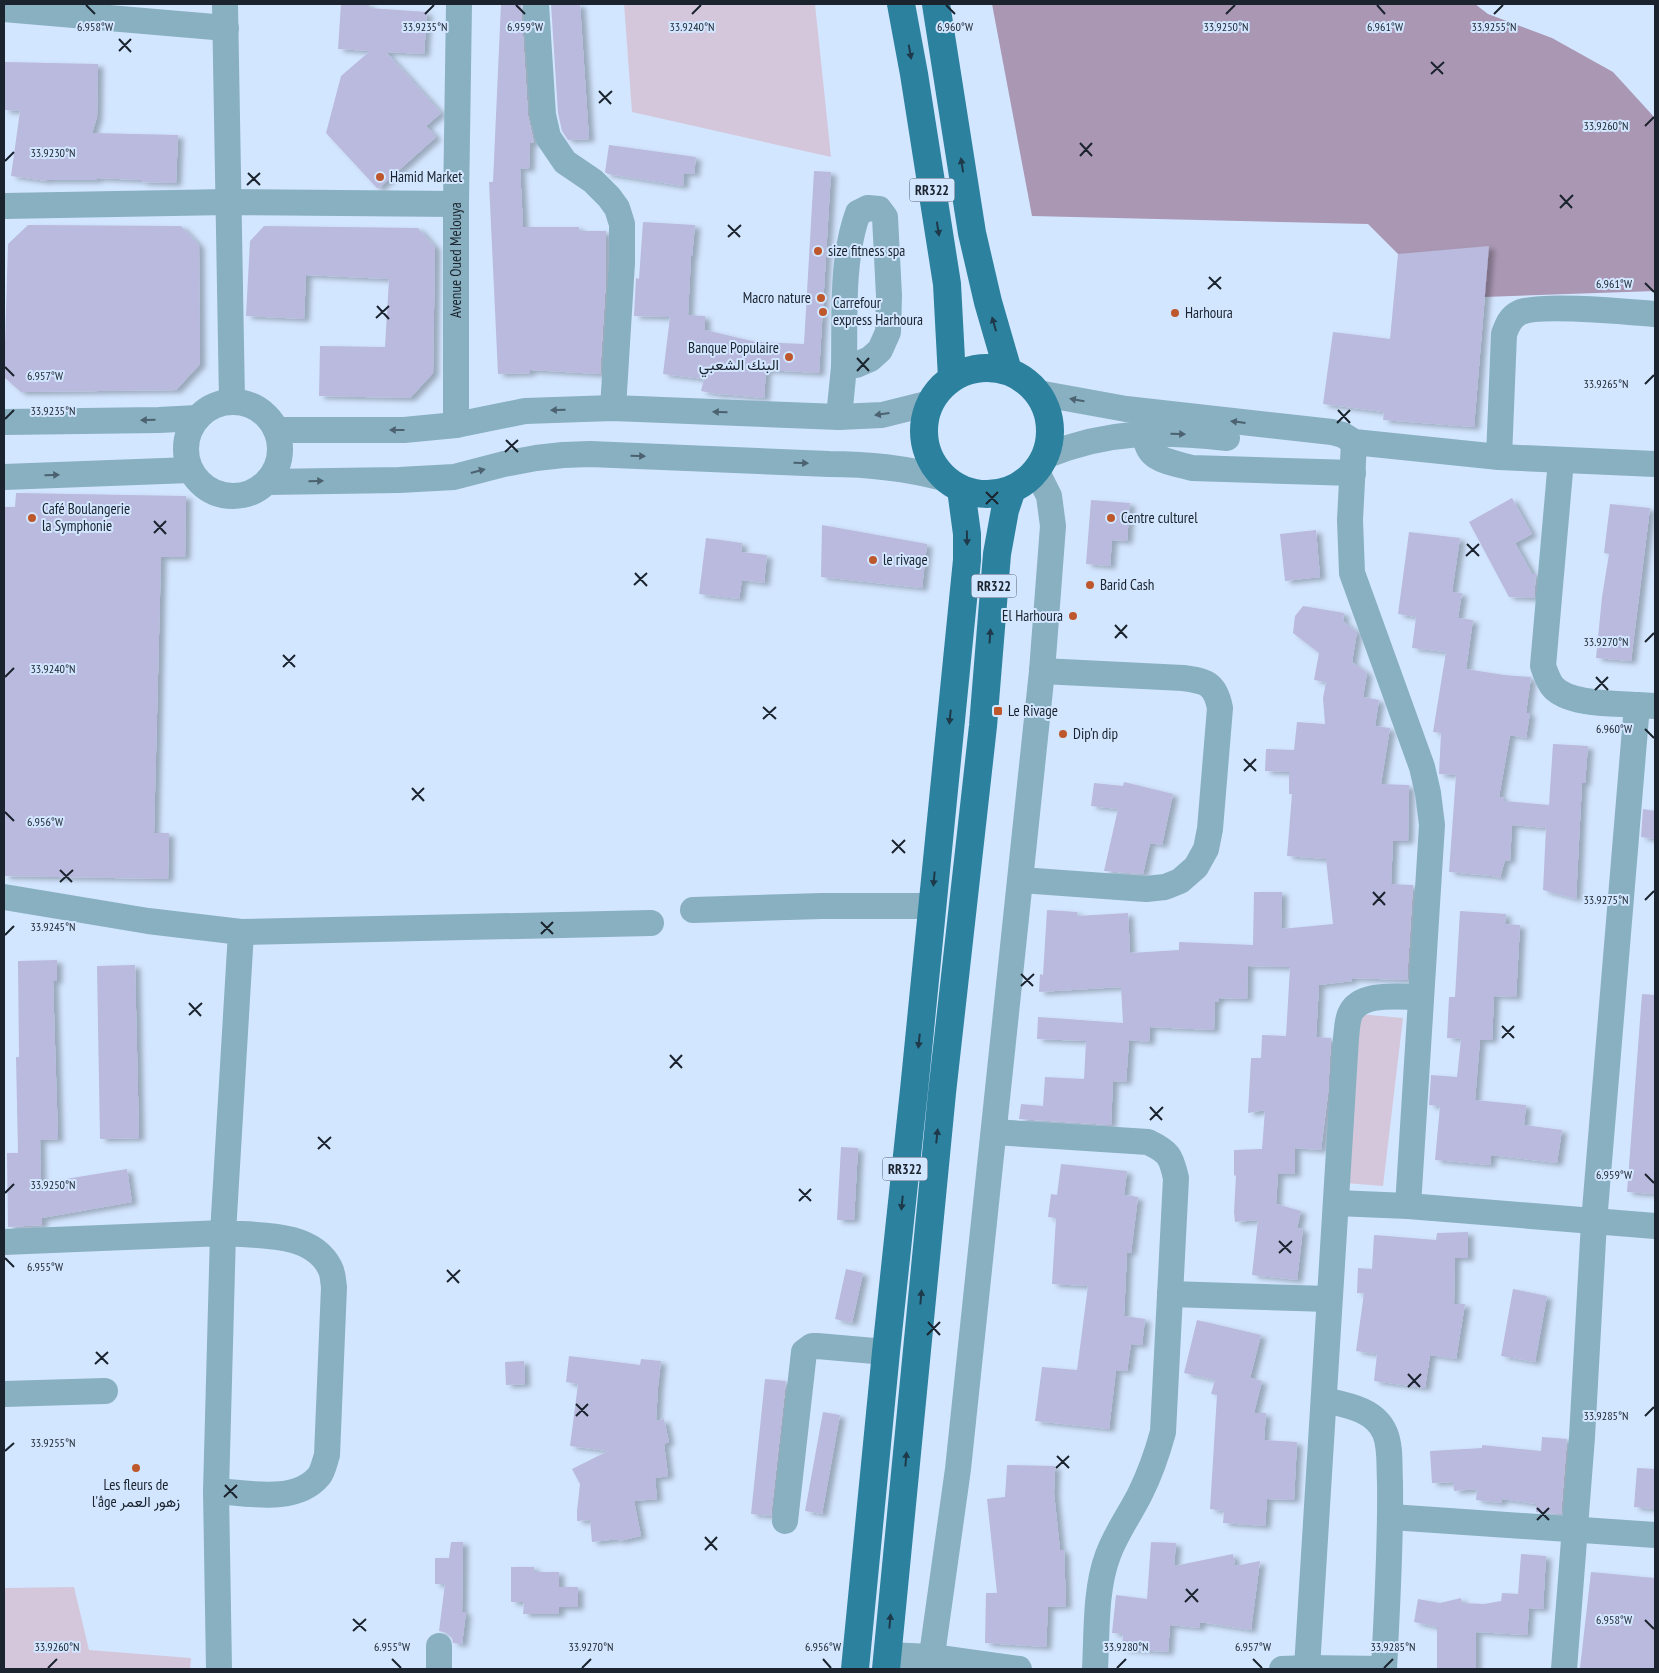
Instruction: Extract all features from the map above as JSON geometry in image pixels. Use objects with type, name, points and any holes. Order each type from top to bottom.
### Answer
[{"type":"main road","name":"RR322","points":[[901,4],[947,284],[952,378]]},
{"type":"main road","name":"RR322","points":[[936,4],[972,233],[988,302],[1008,371]]},
{"type":"main road","name":"RR322","points":[[855,1669],[967,560],[965,511],[952,484],[933,465],[926,451],[923,435],[924,419],[939,389],[952,378],[970,370],[989,367],[1008,371],[1025,380],[1038,393],[1046,407],[1050,424],[1049,440],[1041,463]]},
{"type":"main road","points":[[952,484],[978,494],[995,494],[1012,489],[1025,481],[1041,463]]},
{"type":"main road","name":"RR322","points":[[886,1662],[942,1093],[983,726],[997,554],[1005,510],[1012,489]]},
{"type":"street","name":"Avenue Oued Melouya","points":[[456,425],[456,204],[459,4]]},
{"type":"street","points":[[536,4],[543,116],[548,137],[566,162],[593,181],[609,196],[618,208],[622,224],[622,263],[613,408]]},
{"type":"street","points":[[4,9],[225,16],[232,401]]},
{"type":"street","points":[[4,206],[229,202],[456,204]]},
{"type":"street","points":[[839,417],[844,367],[846,273],[852,228],[858,213],[868,208],[879,209],[885,217],[889,296],[888,332],[880,350],[870,358],[856,365],[844,367]]},
{"type":"street","points":[[1499,456],[1504,334],[1510,320],[1520,312],[1556,309],[1655,314]]},
{"type":"street","points":[[1038,393],[1144,422],[1305,437],[1343,435],[1354,442],[1499,456],[1655,464]]},
{"type":"street","points":[[232,401],[248,403],[262,410],[273,422],[279,437],[280,453],[276,468],[267,482],[255,490],[241,495],[226,496],[212,491],[199,482],[190,470],[186,452],[188,434],[197,418],[212,406],[232,401]]},
{"type":"street","points":[[276,430],[404,430],[456,425],[525,412],[613,408],[839,417],[882,415],[930,404]]},
{"type":"street","points":[[4,422],[197,418]]},
{"type":"street","points":[[931,1663],[958,1469],[1042,672],[1053,526],[1049,496],[1041,463],[1086,441],[1107,437],[1144,422]]},
{"type":"street","points":[[1144,422],[1146,446],[1155,456],[1192,468],[1353,473]]},
{"type":"street","points":[[1354,442],[1350,520],[1352,572],[1422,767],[1432,825],[1408,1206]]},
{"type":"street","points":[[267,482],[399,480],[454,477],[536,458],[590,454],[858,464],[916,471],[952,484]]},
{"type":"street","points":[[1561,460],[1543,666],[1547,680],[1554,689],[1578,700],[1646,706],[1594,1222],[1576,1529],[1564,1669]]},
{"type":"street","points":[[4,477],[190,470]]},
{"type":"street","points":[[1020,880],[1146,888],[1165,887],[1180,881],[1196,866],[1206,849],[1210,829],[1220,708],[1217,694],[1210,686],[1199,680],[1183,678],[1042,672]]},
{"type":"street","points":[[4,897],[148,921],[241,932],[651,923]]},
{"type":"street","points":[[693,910],[822,906],[932,906]]},
{"type":"street","points":[[219,1669],[216,1491],[223,1233],[241,932]]},
{"type":"street","points":[[1324,1400],[1356,1407],[1374,1417],[1385,1432],[1389,1449],[1391,1517],[1384,1669],[1294,1669],[1324,1400],[1346,1038],[1350,1013],[1360,1002],[1376,997],[1420,997]]},
{"type":"street","points":[[994,1132],[1148,1142],[1162,1149],[1172,1159],[1176,1178],[1162,1432],[1154,1464],[1107,1556],[1100,1583],[1095,1669]]},
{"type":"street","points":[[1336,1203],[1408,1206],[1655,1226]]},
{"type":"street","points":[[4,1242],[223,1233],[292,1239],[308,1245],[323,1257],[331,1269],[334,1287],[327,1455],[320,1476],[302,1490],[282,1495],[216,1491]]},
{"type":"street","points":[[1170,1294],[1329,1299]]},
{"type":"street","points":[[785,1521],[804,1352],[812,1346],[886,1352]]},
{"type":"street","points":[[4,1394],[105,1392]]},
{"type":"street","points":[[1391,1517],[1655,1535]]},
{"type":"street","points":[[886,1662],[1019,1669]]},
{"type":"shaded area","points":[[624,4],[815,4],[831,157],[632,112]]},
{"type":"shaded area","points":[[992,4],[1475,4],[1488,14],[1552,38],[1613,72],[1655,118],[1655,291],[1484,297],[1398,254],[1368,224],[1032,216]]},
{"type":"shaded area","points":[[1359,1014],[1403,1018],[1383,1186],[1345,1183]]},
{"type":"shaded area","points":[[74,1587],[89,1650],[191,1658],[190,1669],[4,1669],[4,1588]]},
{"type":"building","points":[[341,4],[369,4],[369,8],[427,12],[424,54],[386,52],[441,113],[426,126],[436,137],[379,188],[326,133],[341,76],[370,51],[338,49]]},
{"type":"building","points":[[501,4],[521,4],[528,116],[534,143],[530,143],[529,169],[520,168],[523,227],[579,227],[579,231],[606,231],[606,278],[600,374],[530,370],[530,373],[498,374],[489,182],[493,182]]},
{"type":"building","points":[[551,4],[580,4],[589,139],[568,140],[562,131],[558,113]]},
{"type":"building","points":[[4,62],[98,64],[97,117],[92,133],[178,135],[176,183],[97,178],[97,180],[47,181],[11,176],[20,111],[4,110]]},
{"type":"building","points":[[609,145],[696,157],[694,174],[684,173],[683,186],[608,174],[605,172]]},
{"type":"building","points":[[814,171],[831,172],[819,373],[766,370],[764,398],[722,395],[701,391],[704,379],[663,374],[670,317],[634,316],[636,278],[639,279],[643,222],[695,225],[691,256],[688,315],[705,316],[705,330],[756,342],[804,344]]},
{"type":"building","points":[[28,225],[181,226],[199,245],[200,364],[176,390],[21,392],[4,377],[8,244]]},
{"type":"building","points":[[264,226],[418,228],[435,247],[433,373],[410,398],[319,396],[320,346],[385,347],[389,279],[306,275],[304,319],[246,316],[250,241]]},
{"type":"building","points":[[1489,246],[1474,427],[1383,420],[1384,412],[1323,404],[1333,332],[1390,339],[1398,254]]},
{"type":"building","points":[[16,493],[186,496],[185,557],[161,557],[154,833],[169,833],[168,879],[4,876],[4,507],[15,507]]},
{"type":"building","points":[[1512,498],[1532,534],[1515,543],[1532,574],[1536,574],[1534,598],[1509,597],[1469,522]]},
{"type":"building","points":[[1091,500],[1130,503],[1127,541],[1112,540],[1110,566],[1086,564]]},
{"type":"building","points":[[1610,504],[1650,508],[1631,661],[1596,658],[1602,597],[1609,554],[1604,553]]},
{"type":"building","name":"le rivage","points":[[822,525],[927,544],[922,588],[821,577]]},
{"type":"building","points":[[1316,530],[1320,577],[1285,581],[1280,534]]},
{"type":"building","points":[[1409,532],[1460,538],[1452,592],[1462,593],[1458,618],[1473,620],[1466,669],[1531,677],[1526,713],[1530,713],[1526,738],[1510,735],[1499,797],[1504,798],[1504,801],[1549,805],[1553,744],[1588,746],[1585,783],[1582,783],[1576,899],[1543,890],[1546,828],[1512,825],[1510,861],[1505,860],[1500,878],[1449,872],[1456,775],[1439,774],[1441,733],[1433,732],[1446,652],[1412,648],[1416,617],[1398,614]]},
{"type":"building","points":[[706,538],[742,543],[741,552],[767,555],[764,583],[742,580],[739,599],[699,594]]},
{"type":"building","points":[[1303,606],[1344,613],[1343,621],[1357,632],[1352,662],[1367,673],[1363,697],[1379,700],[1375,726],[1390,728],[1381,784],[1409,785],[1408,841],[1393,841],[1391,884],[1413,885],[1407,980],[1351,978],[1352,981],[1319,985],[1316,1037],[1331,1038],[1328,1094],[1321,1150],[1295,1148],[1295,1174],[1278,1174],[1276,1204],[1301,1211],[1297,1228],[1303,1229],[1297,1280],[1252,1275],[1258,1220],[1235,1222],[1234,1212],[1236,1175],[1234,1176],[1234,1150],[1262,1149],[1265,1110],[1248,1113],[1251,1058],[1261,1058],[1262,1035],[1286,1036],[1290,967],[1248,966],[1247,999],[1219,998],[1218,1002],[1215,1002],[1214,1030],[1150,1027],[1149,1042],[1129,1040],[1126,1082],[1113,1081],[1111,1125],[1019,1119],[1021,1104],[1043,1106],[1045,1077],[1084,1079],[1086,1041],[1037,1039],[1038,1017],[1123,1023],[1121,987],[1039,992],[1040,974],[1043,975],[1047,910],[1077,912],[1077,916],[1128,913],[1130,953],[1179,950],[1179,942],[1253,945],[1254,892],[1282,892],[1281,929],[1333,924],[1326,859],[1287,856],[1292,794],[1289,794],[1289,772],[1265,771],[1266,749],[1294,750],[1297,722],[1325,724],[1323,698],[1326,682],[1314,680],[1319,653],[1293,633],[1295,616]]},
{"type":"building","points":[[1124,782],[1173,794],[1162,845],[1150,843],[1143,874],[1104,871],[1118,809],[1091,806],[1094,783],[1123,786]]},
{"type":"building","points":[[1643,809],[1655,811],[1654,839],[1641,837]]},
{"type":"building","points":[[1460,911],[1506,914],[1505,924],[1520,925],[1516,997],[1494,996],[1492,1040],[1480,1040],[1475,1100],[1526,1105],[1524,1125],[1562,1130],[1557,1163],[1491,1155],[1490,1165],[1435,1160],[1440,1106],[1429,1105],[1431,1075],[1457,1077],[1461,1039],[1447,1038],[1449,997],[1455,997]]},
{"type":"building","points":[[57,960],[57,981],[53,981],[58,1139],[40,1140],[41,1183],[127,1169],[132,1202],[42,1218],[42,1225],[8,1227],[7,1153],[18,1153],[16,1057],[19,1057],[18,961]]},
{"type":"building","points":[[135,965],[139,1138],[100,1139],[97,966]]},
{"type":"building","points":[[1642,994],[1655,995],[1655,1194],[1627,1192]]},
{"type":"building","points":[[841,1147],[858,1148],[854,1220],[837,1220]]},
{"type":"building","points":[[1061,1164],[1127,1171],[1124,1195],[1138,1197],[1131,1253],[1127,1252],[1124,1316],[1145,1319],[1142,1345],[1131,1344],[1127,1371],[1116,1370],[1109,1429],[1035,1421],[1042,1367],[1077,1370],[1088,1286],[1052,1284],[1056,1218],[1048,1217],[1051,1194],[1057,1195]]},
{"type":"building","points":[[1468,1232],[1468,1258],[1455,1258],[1454,1304],[1465,1304],[1456,1359],[1430,1355],[1425,1388],[1374,1381],[1377,1354],[1356,1351],[1364,1293],[1357,1293],[1358,1268],[1372,1269],[1374,1235],[1436,1240],[1437,1233]]},
{"type":"building","points":[[846,1269],[863,1273],[852,1323],[835,1319]]},
{"type":"building","points":[[1513,1289],[1547,1296],[1535,1362],[1501,1356]]},
{"type":"building","points":[[1197,1320],[1261,1335],[1250,1378],[1262,1381],[1254,1413],[1266,1413],[1264,1440],[1297,1442],[1294,1500],[1267,1499],[1265,1526],[1223,1523],[1224,1511],[1210,1509],[1217,1395],[1211,1394],[1215,1380],[1184,1373]]},
{"type":"building","points":[[569,1356],[640,1365],[641,1359],[661,1361],[656,1421],[664,1419],[669,1442],[664,1444],[668,1476],[655,1478],[657,1499],[634,1501],[641,1536],[619,1541],[618,1539],[592,1542],[590,1520],[577,1521],[580,1484],[572,1469],[608,1451],[570,1446],[578,1384],[566,1382]]},
{"type":"building","points":[[524,1361],[525,1384],[506,1385],[505,1362]]},
{"type":"building","points":[[765,1379],[786,1381],[771,1516],[751,1514]]},
{"type":"building","points":[[823,1412],[840,1415],[822,1514],[805,1511]]},
{"type":"building","points":[[1542,1437],[1567,1439],[1561,1514],[1536,1512],[1536,1504],[1502,1499],[1501,1503],[1476,1500],[1477,1489],[1454,1491],[1453,1482],[1432,1483],[1430,1451],[1482,1448],[1482,1445],[1541,1451]]},
{"type":"building","points":[[1007,1465],[1055,1466],[1054,1493],[1060,1550],[1064,1550],[1066,1606],[1048,1607],[1046,1647],[985,1643],[986,1593],[997,1593],[987,1499],[1005,1497]]},
{"type":"building","points":[[1637,1468],[1655,1469],[1655,1509],[1634,1507]]},
{"type":"building","points":[[451,1542],[463,1542],[462,1612],[466,1612],[462,1644],[453,1643],[452,1638],[447,1633],[439,1631],[445,1584],[435,1584],[435,1558],[449,1558]]},
{"type":"building","points":[[1151,1542],[1176,1543],[1174,1566],[1233,1554],[1235,1566],[1260,1561],[1251,1630],[1200,1622],[1200,1628],[1170,1625],[1168,1652],[1122,1649],[1123,1634],[1112,1633],[1116,1595],[1147,1599]]},
{"type":"building","points":[[1521,1554],[1546,1556],[1543,1609],[1529,1608],[1527,1635],[1476,1632],[1476,1669],[1437,1669],[1437,1627],[1414,1622],[1418,1599],[1440,1603],[1461,1598],[1462,1603],[1484,1604],[1501,1601],[1502,1593],[1518,1594]]},
{"type":"building","points":[[511,1567],[534,1567],[534,1572],[559,1572],[559,1587],[578,1587],[578,1607],[559,1607],[559,1614],[523,1614],[524,1602],[511,1602]]},
{"type":"building","points":[[1591,1572],[1655,1578],[1653,1647],[1655,1647],[1655,1669],[1580,1668]]},
{"type":"place","name":"Hamid Market","points":[[380,177]]},
{"type":"place","name":"size fitness spa","points":[[818,251]]},
{"type":"place","name":"Macro nature","points":[[821,298]]},
{"type":"place","name":"Carrefour express Harhoura","points":[[823,312]]},
{"type":"place","name":"Harhoura","points":[[1175,313]]},
{"type":"place","name":"Banque Populaire البنك الشعبي","points":[[789,357]]},
{"type":"place","name":"Café Boulangerie la Symphonie","points":[[32,518]]},
{"type":"place","name":"Centre culturel","points":[[1111,518]]},
{"type":"place","name":"le rivage","points":[[873,560]]},
{"type":"place","name":"Barid Cash","points":[[1090,585]]},
{"type":"place","name":"El Harhoura","points":[[1073,616]]},
{"type":"place","name":"Le Rivage","points":[[998,711]]},
{"type":"place","name":"Dip'n dip","points":[[1063,734]]},
{"type":"place","name":"Les fleurs de l'âge زهور العمر","points":[[136,1468]]}]
